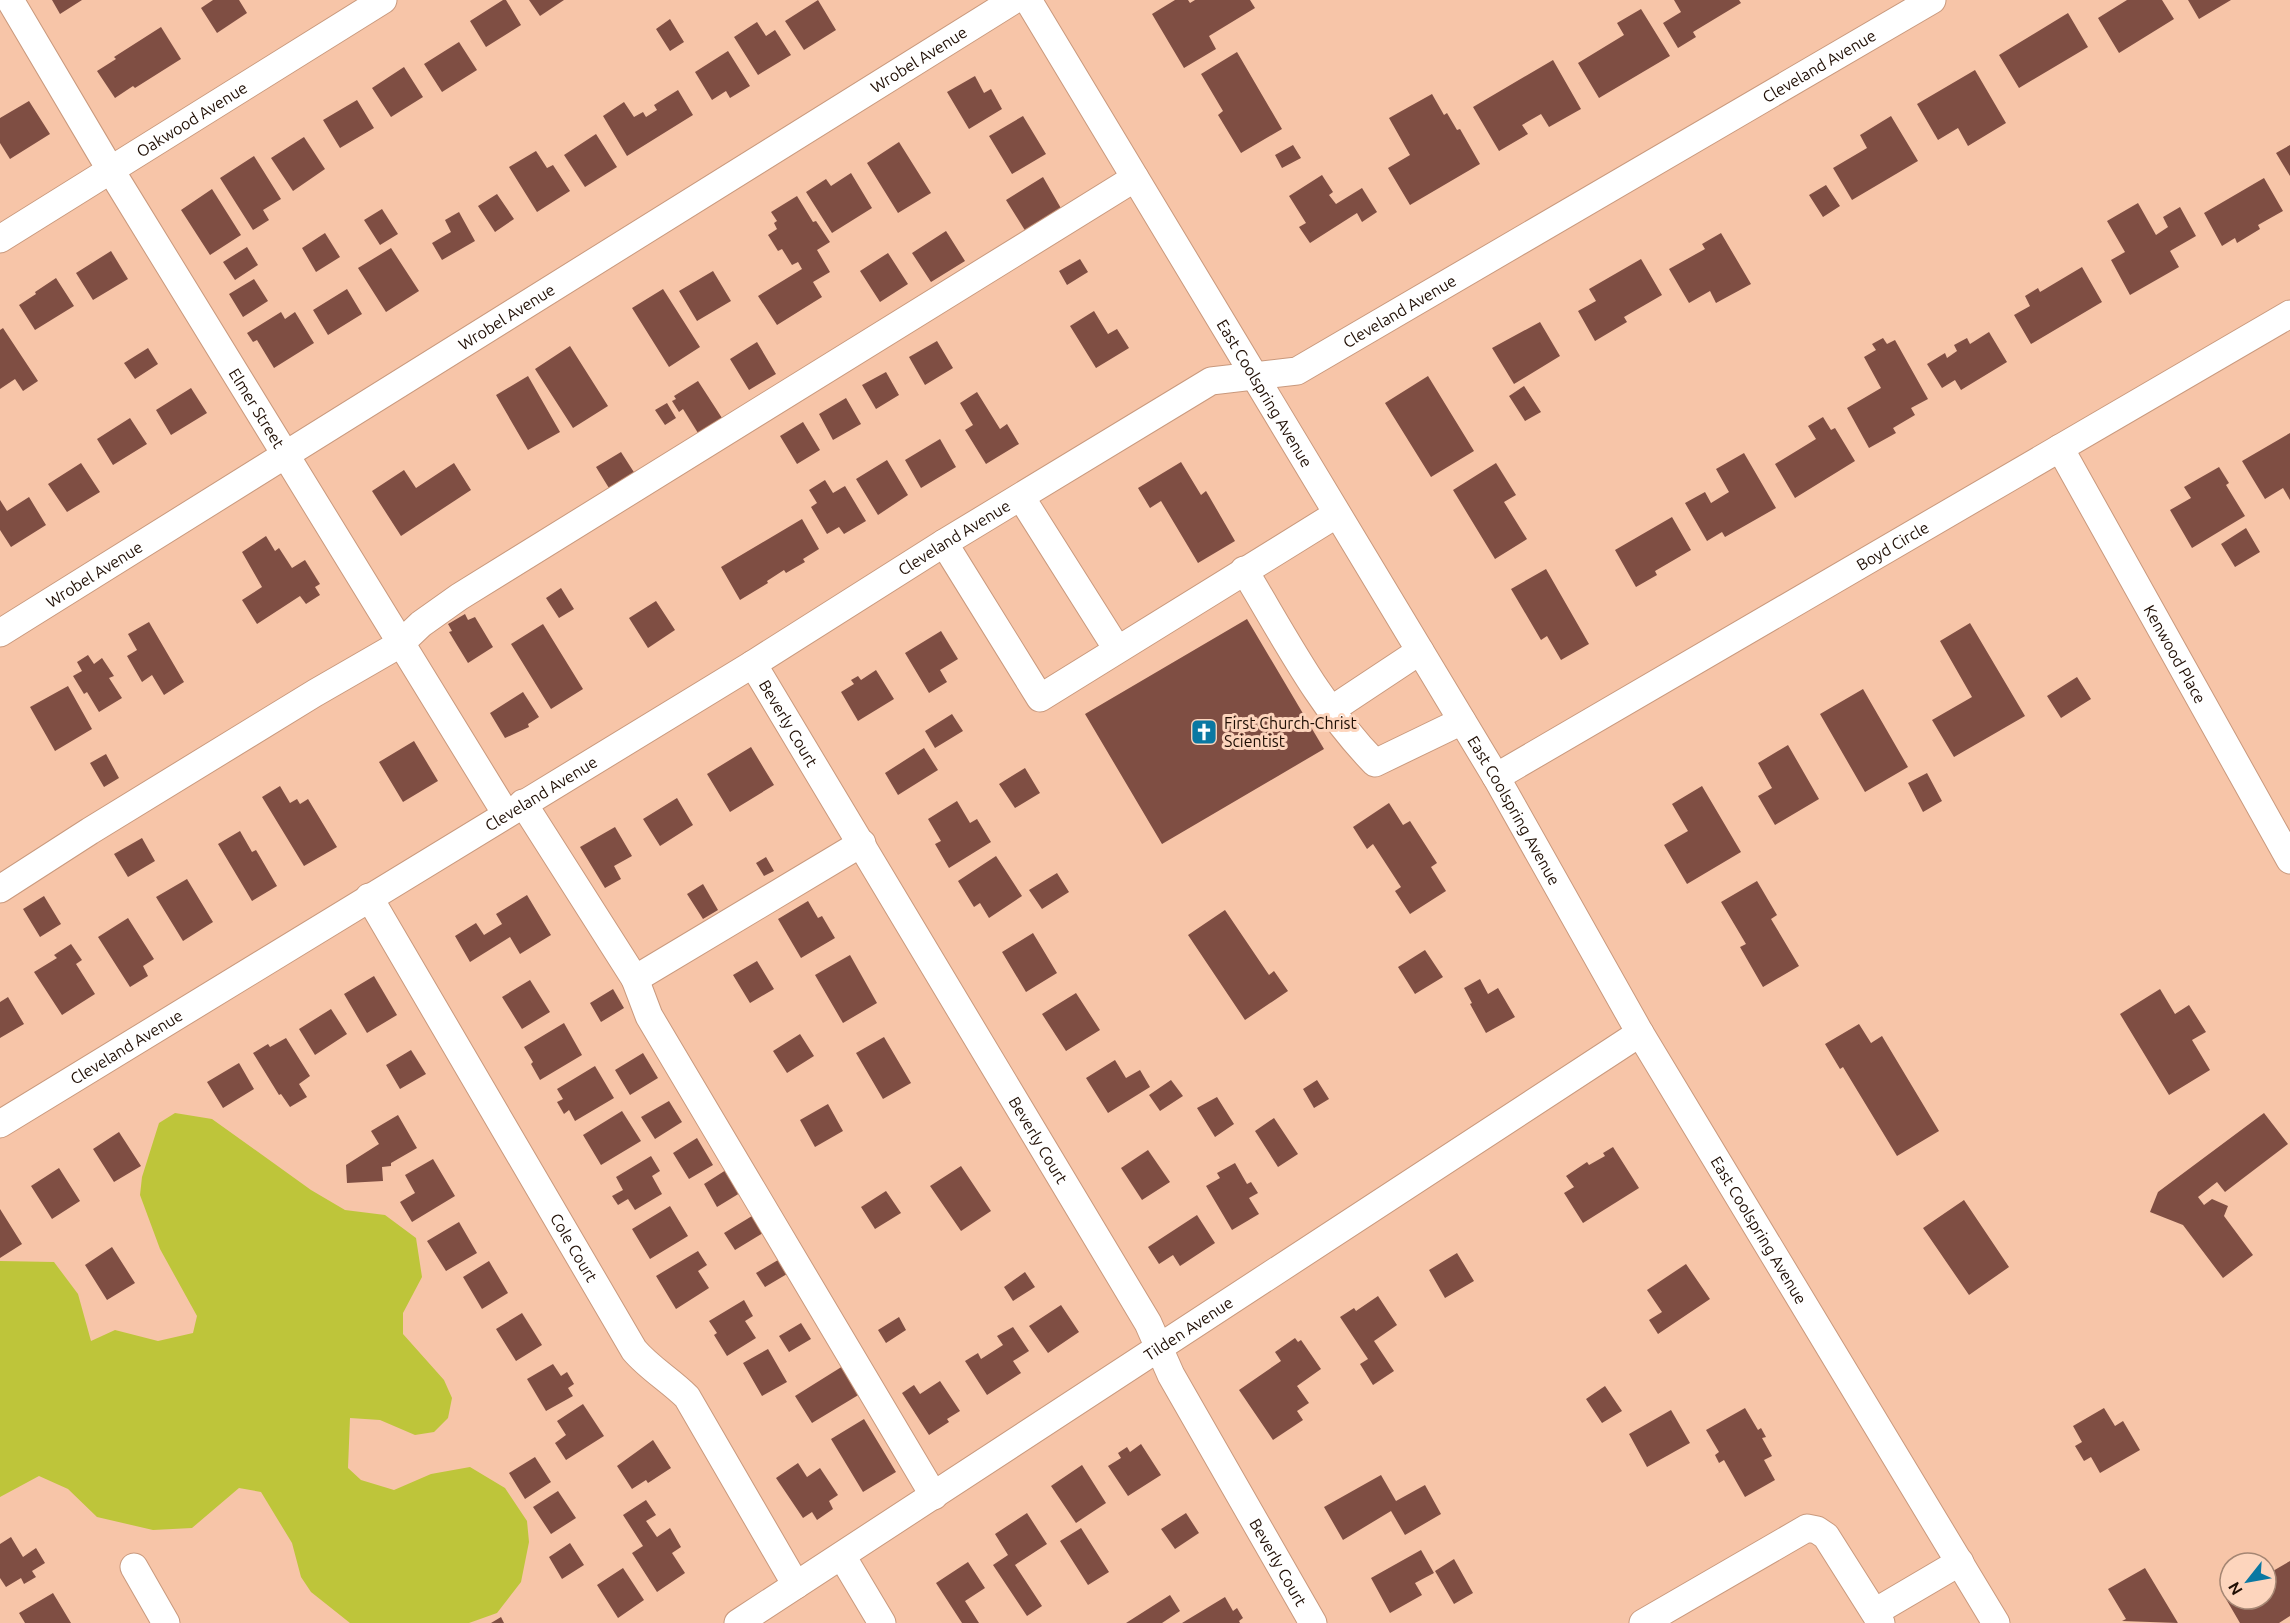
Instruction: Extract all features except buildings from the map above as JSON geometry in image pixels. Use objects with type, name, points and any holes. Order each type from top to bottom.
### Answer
[{"type":"street","name":"Elmer Street","points":[[10,0],[110,169],[400,644],[635,979],[649,1016],[934,1497]]},
{"type":"street","name":"Oakwood Avenue","points":[[0,239],[383,0]]},
{"type":"street","name":"Wrobel Avenue","points":[[0,633],[1014,0]]},
{"type":"street","name":"East Coolspring Avenue","points":[[1028,0],[1496,777],[1640,1033],[1996,1623]]},
{"type":"street","name":"Cleveland Avenue","points":[[0,1124],[1211,381],[1297,371],[1932,0]]},
{"type":"street","points":[[0,889],[99,825],[315,693],[400,644],[421,624],[459,597],[1136,178]]},
{"type":"street","name":"Boyd Circle","points":[[1496,777],[2290,314]]},
{"type":"street","name":"Kenwood Place","points":[[2060,448],[2290,860]]},
{"type":"street","points":[[1021,497],[1117,649]]},
{"type":"street","points":[[944,543],[1040,698],[1337,514]]},
{"type":"street","points":[[1244,570],[1331,710],[1354,741],[1375,763],[1462,721]]},
{"type":"street","points":[[1331,710],[1420,651]]},
{"type":"street","name":"Beverly Court","points":[[753,664],[1142,1313],[1172,1375],[1313,1623]]},
{"type":"street","points":[[635,979],[862,843]]},
{"type":"street","name":"Cole Court","points":[[369,897],[634,1350],[642,1361],[687,1397],[796,1585]]},
{"type":"street","name":"Tilden Avenue","points":[[738,1623],[934,1497],[1640,1033]]},
{"type":"street","points":[[1643,1623],[1807,1528],[1817,1530],[1826,1536],[1878,1618],[1960,1562]]},
{"type":"street","points":[[842,1557],[882,1623]]},
{"type":"street","points":[[134,1567],[166,1623]]},
{"type":"shaded area","points":[[175,1113],[212,1119],[311,1190],[345,1210],[385,1215],[416,1238],[422,1277],[403,1313],[403,1334],[444,1380],[452,1398],[448,1418],[434,1432],[415,1435],[380,1420],[350,1418],[348,1468],[361,1480],[394,1490],[431,1474],[470,1467],[505,1488],[527,1521],[529,1542],[521,1582],[497,1613],[469,1623],[350,1623],[311,1592],[301,1577],[292,1543],[261,1492],[239,1488],[192,1528],[153,1530],[97,1517],[68,1489],[39,1476],[0,1497],[0,1261],[54,1262],[78,1294],[91,1341],[115,1330],[158,1341],[193,1333],[197,1316],[160,1249],[140,1195],[142,1177],[159,1123]]},
{"type":"place","name":"First Church-Christ Scientist","points":[[1204,732]]}]
